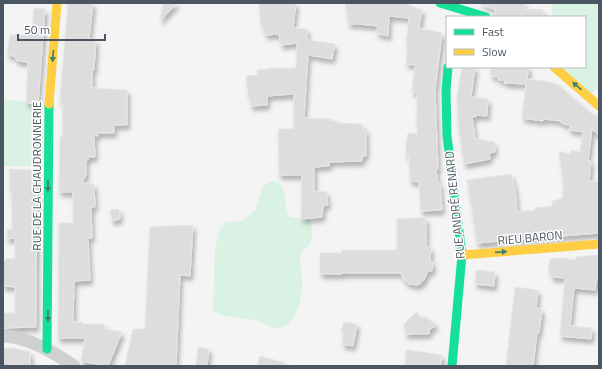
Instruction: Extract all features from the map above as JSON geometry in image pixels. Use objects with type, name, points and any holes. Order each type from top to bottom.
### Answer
[{"type":"street","name":"RUE DE LA CHAUDRONNERIE","points":[[47,348],[49,100],[57,3]]},
{"type":"street","points":[[440,3],[452,12],[479,16]]},
{"type":"street","name":"RUE ANDRÉ RENARD","points":[[448,68],[446,91],[447,136],[462,255],[452,366]]},
{"type":"street","points":[[555,68],[599,106]]},
{"type":"street","name":"RIEU BARON","points":[[462,255],[599,244]]},
{"type":"street","points":[[3,336],[10,336],[47,348],[74,366]]},
{"type":"green space","points":[[553,3],[599,3],[599,88],[587,96],[555,68],[586,68],[586,16],[552,16]]},
{"type":"green space","points":[[3,99],[42,104],[43,166],[3,166]]},
{"type":"green space","points":[[272,181],[281,184],[285,194],[286,208],[290,217],[310,220],[312,231],[312,239],[308,246],[300,254],[302,284],[296,314],[288,324],[277,328],[249,319],[222,315],[213,310],[215,250],[219,231],[226,222],[242,221],[255,211],[263,186]]},
{"type":"building","points":[[68,3],[93,3],[89,39],[96,40],[94,70],[92,70],[92,88],[127,90],[127,125],[114,125],[114,133],[97,133],[98,136],[94,135],[95,157],[88,157],[88,160],[86,160],[86,175],[82,183],[94,184],[95,207],[91,207],[92,238],[88,238],[90,280],[74,281],[73,322],[105,325],[104,329],[122,332],[108,366],[81,361],[85,338],[58,338],[59,223],[73,223],[73,192],[59,192],[60,137],[63,137],[62,102],[60,102],[60,100]]},
{"type":"building","points":[[163,3],[177,3],[160,21]]},
{"type":"building","points":[[259,3],[296,3],[293,28],[307,29],[307,40],[335,44],[332,59],[308,55],[304,118],[331,119],[330,121],[337,121],[337,123],[362,124],[363,130],[366,130],[366,156],[362,156],[362,161],[329,162],[329,166],[314,167],[314,192],[326,191],[328,205],[323,206],[322,217],[301,219],[302,175],[279,175],[278,129],[294,129],[294,94],[267,96],[267,105],[251,106],[249,95],[248,96],[246,76],[257,75],[257,70],[269,68],[296,68],[297,43],[281,45],[279,34],[265,35],[263,25],[261,25]]},
{"type":"building","points":[[345,3],[404,3],[422,10],[419,28],[442,33],[435,91],[438,169],[436,170],[438,184],[440,184],[442,210],[421,211],[419,182],[410,181],[409,156],[406,156],[408,133],[418,134],[416,119],[417,93],[412,92],[415,65],[406,64],[408,45],[406,45],[409,18],[389,16],[388,36],[376,33],[378,26],[349,24]]},
{"type":"building","points":[[478,3],[525,3],[525,9],[543,10],[543,16],[497,16],[494,9]]},
{"type":"building","points":[[34,8],[45,9],[38,104],[26,103],[28,62],[17,61],[14,56],[7,55],[10,35],[23,35],[24,29],[32,30]]},
{"type":"building","points":[[462,68],[475,68],[471,97],[488,99],[487,116],[472,116],[475,139],[494,142],[495,152],[489,153],[490,159],[464,164],[458,122],[457,97]]},
{"type":"building","points":[[491,68],[529,68],[527,79],[545,81],[558,85],[592,114],[599,117],[599,136],[592,129],[588,161],[591,161],[589,181],[599,182],[599,233],[477,243],[467,180],[511,174],[515,189],[517,212],[552,206],[552,201],[561,199],[563,197],[562,191],[564,191],[559,151],[570,154],[571,150],[580,152],[583,132],[569,130],[570,126],[561,123],[561,121],[543,119],[543,121],[522,118],[526,84],[504,83],[505,80],[498,80],[499,77],[491,76]]},
{"type":"building","points":[[9,169],[37,170],[36,327],[3,328],[3,313],[15,313],[15,287],[3,286],[3,261],[6,259],[15,258],[15,238],[7,239],[7,229],[12,229],[12,204]]},
{"type":"building","points":[[119,209],[120,219],[112,221],[110,210]]},
{"type":"building","points":[[426,218],[426,247],[431,247],[430,262],[433,262],[432,271],[428,271],[424,280],[420,284],[409,284],[400,273],[320,274],[320,253],[342,253],[342,250],[397,250],[397,219]]},
{"type":"building","points":[[193,225],[190,276],[180,275],[176,366],[125,366],[133,329],[145,329],[150,227]]},
{"type":"building","points":[[599,255],[599,280],[596,280],[595,290],[574,288],[570,326],[592,328],[591,339],[560,336],[565,278],[551,277],[552,272],[548,271],[550,259],[561,258],[576,260],[576,257]]},
{"type":"building","points":[[476,270],[495,272],[494,286],[475,284]]},
{"type":"building","points":[[515,287],[538,290],[536,308],[542,309],[533,366],[506,366]]},
{"type":"building","points":[[416,312],[421,317],[426,317],[436,325],[429,330],[429,334],[405,334],[406,330],[403,325]]},
{"type":"building","points":[[344,322],[357,324],[353,346],[342,344],[344,331],[341,331]]},
{"type":"building","points":[[198,347],[209,349],[207,366],[196,366]]},
{"type":"building","points":[[12,348],[30,352],[30,366],[3,366],[3,349]]},
{"type":"building","points":[[406,350],[442,355],[441,366],[414,366],[405,364]]},
{"type":"building","points":[[260,356],[285,363],[285,366],[257,366]]},
{"type":"traffic: fast","points":[[440,3],[483,16]]},
{"type":"traffic: fast","points":[[448,68],[446,91],[447,136],[462,255],[452,366]]},
{"type":"traffic: fast","points":[[47,349],[49,104]]},
{"type":"traffic: slow","points":[[49,104],[57,3]]},
{"type":"traffic: slow","points":[[555,68],[599,106]]},
{"type":"traffic: slow","points":[[462,255],[599,244]]}]
